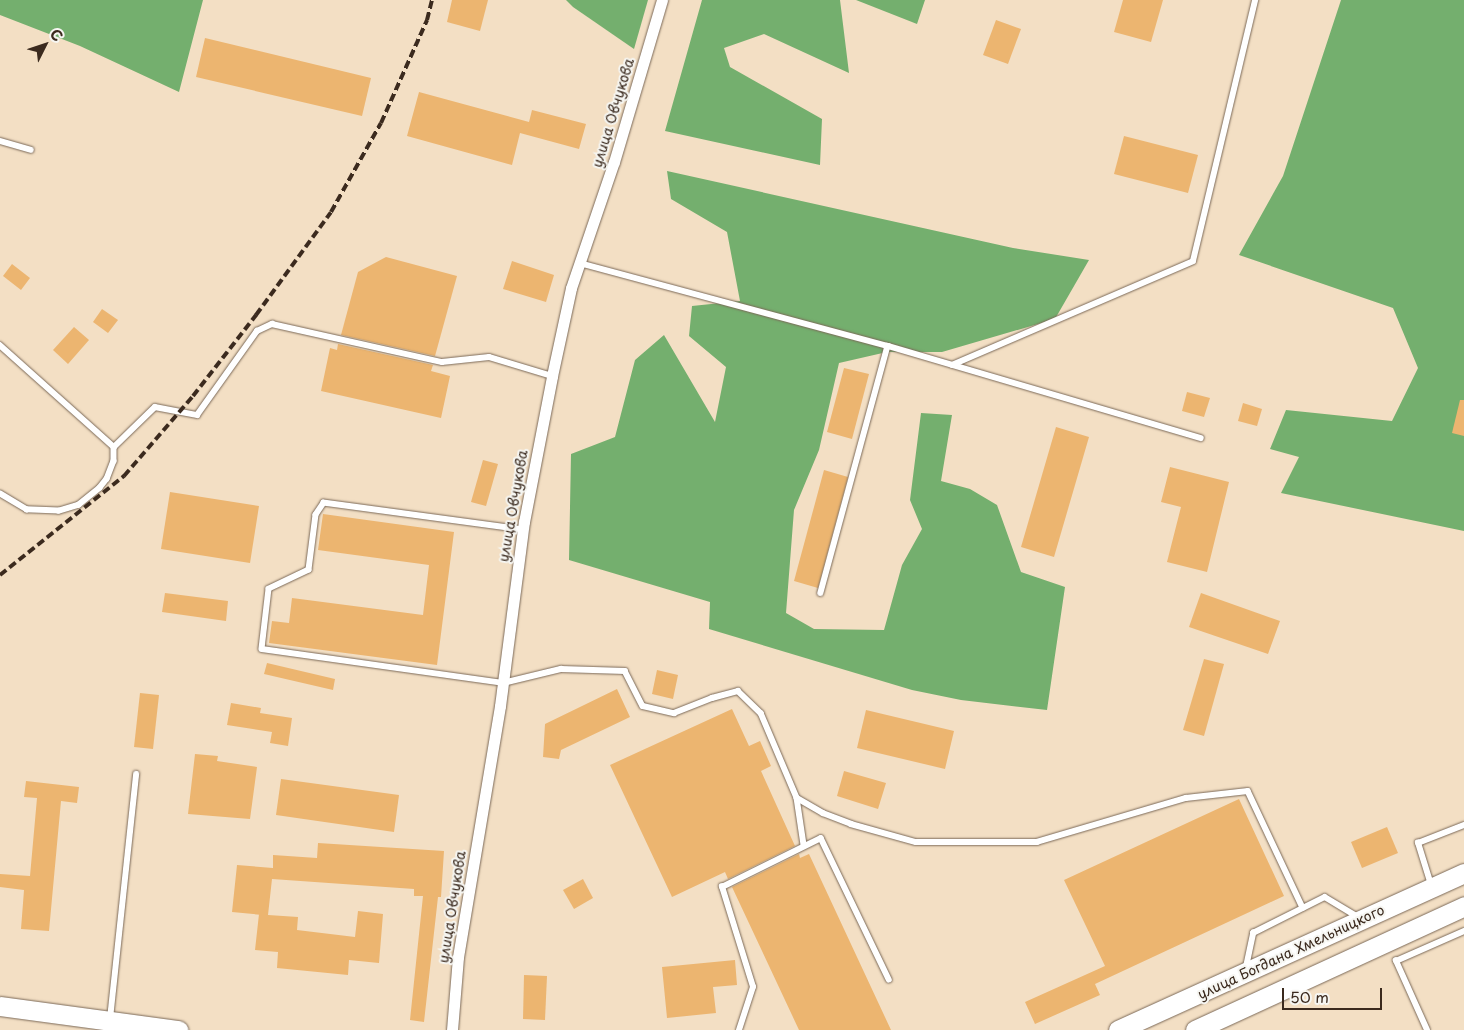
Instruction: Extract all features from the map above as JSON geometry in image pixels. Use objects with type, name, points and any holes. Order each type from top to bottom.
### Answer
[{"type":"highway","name":"улица Богдана Хмельницкого","points":[[1118,1030],[1464,873]]},
{"type":"highway","points":[[1195,1030],[1464,906]]},
{"type":"highway","points":[[0,1006],[178,1030]]},
{"type":"street","name":"улица Овчукова","points":[[452,1030],[458,957],[503,683],[523,530],[552,376],[571,288],[614,162],[662,0]]},
{"type":"lane","points":[[952,365],[1193,261],[1255,0]]},
{"type":"lane","points":[[0,141],[31,150]]},
{"type":"lane","points":[[580,263],[888,346],[1201,438]]},
{"type":"lane","points":[[0,494],[27,510],[59,511],[79,505],[100,488],[107,479],[114,461],[114,447],[155,406],[197,415],[257,331],[272,324],[442,362],[489,357],[552,376]]},
{"type":"lane","points":[[0,345],[114,447]]},
{"type":"lane","points":[[822,593],[888,346]]},
{"type":"lane","points":[[523,530],[324,503],[316,515],[309,570],[269,589],[262,649],[503,683],[561,669],[625,671],[643,706],[674,713],[712,698],[738,691],[761,712],[797,798],[804,845]]},
{"type":"lane","points":[[110,1021],[136,774]]},
{"type":"lane","points":[[797,798],[823,813],[851,824],[916,842],[1037,842],[1186,798],[1248,791],[1303,908]]},
{"type":"lane","points":[[1432,887],[1418,843],[1464,825]]},
{"type":"lane","points":[[739,1030],[754,987],[722,887],[821,838],[889,979]]},
{"type":"lane","points":[[1244,974],[1253,933],[1325,897],[1362,920]]},
{"type":"lane","points":[[1427,1030],[1396,961],[1464,931]]},
{"type":"green space","points":[[0,0],[203,0],[179,92],[80,46],[0,15]]},
{"type":"green space","points":[[566,0],[648,0],[634,49],[573,7]]},
{"type":"green space","points":[[702,0],[840,0],[849,73],[764,34],[724,48],[730,67],[822,119],[820,165],[665,131]]},
{"type":"green space","points":[[856,0],[925,0],[917,24]]},
{"type":"green space","points":[[1341,0],[1464,0],[1464,531],[1281,493],[1299,457],[1270,449],[1286,410],[1392,421],[1418,368],[1393,308],[1239,255],[1283,176]]},
{"type":"green space","points":[[667,171],[1013,248],[1089,260],[1055,319],[942,352],[887,352],[839,363],[819,450],[794,510],[786,613],[814,629],[884,630],[902,565],[922,529],[910,500],[921,413],[952,415],[941,481],[970,489],[997,505],[1021,572],[1065,587],[1047,710],[961,700],[912,690],[709,629],[710,602],[569,560],[571,454],[615,437],[635,360],[664,335],[715,422],[726,367],[689,336],[692,306],[740,301],[727,232],[671,199]]},
{"type":"building","points":[[452,0],[488,0],[480,31],[447,22]]},
{"type":"building","points":[[1123,0],[1163,0],[1151,42],[1114,32]]},
{"type":"building","points":[[996,20],[1021,29],[1008,64],[983,55]]},
{"type":"building","points":[[205,38],[371,78],[362,116],[196,77]]},
{"type":"building","points":[[419,92],[529,122],[532,110],[586,124],[579,149],[520,133],[512,165],[407,136]]},
{"type":"building","points":[[1124,136],[1198,155],[1188,193],[1114,174]]},
{"type":"building","points":[[386,257],[457,276],[435,356],[341,335],[358,272]]},
{"type":"building","points":[[512,261],[554,275],[546,302],[503,289]]},
{"type":"building","points":[[12,264],[30,278],[21,290],[3,276]]},
{"type":"building","points":[[102,309],[118,320],[108,333],[93,322]]},
{"type":"building","points":[[74,327],[89,340],[68,364],[53,350]]},
{"type":"building","points":[[338,344],[433,365],[431,371],[450,376],[441,418],[321,391],[330,348],[337,350]]},
{"type":"building","points":[[844,368],[869,374],[852,439],[827,432]]},
{"type":"building","points":[[1187,392],[1210,398],[1204,417],[1182,411]]},
{"type":"building","points":[[1460,400],[1464,400],[1464,436],[1452,433]]},
{"type":"building","points":[[1243,403],[1262,409],[1257,426],[1238,421]]},
{"type":"building","points":[[1056,427],[1089,437],[1054,557],[1021,547]]},
{"type":"building","points":[[483,460],[498,464],[486,506],[471,502]]},
{"type":"building","points":[[1170,467],[1229,482],[1207,572],[1167,562],[1181,507],[1161,502]]},
{"type":"building","points":[[824,470],[848,477],[818,588],[794,581]]},
{"type":"building","points":[[170,492],[259,506],[250,563],[161,549]]},
{"type":"building","points":[[323,514],[454,532],[437,665],[269,643],[272,621],[289,623],[292,598],[423,615],[429,565],[318,550]]},
{"type":"building","points":[[165,593],[228,601],[226,621],[162,612]]},
{"type":"building","points":[[1201,593],[1280,621],[1268,654],[1189,627]]},
{"type":"building","points":[[1204,659],[1224,664],[1204,736],[1183,730]]},
{"type":"building","points":[[267,663],[335,679],[333,690],[264,674]]},
{"type":"building","points":[[657,670],[678,675],[673,699],[652,694]]},
{"type":"building","points":[[617,689],[630,717],[561,750],[559,759],[543,757],[545,724]]},
{"type":"building","points":[[140,693],[159,695],[153,749],[134,747]]},
{"type":"building","points":[[231,703],[261,708],[260,713],[292,718],[288,746],[270,743],[272,732],[227,725]]},
{"type":"building","points":[[732,709],[749,746],[760,741],[771,766],[761,771],[795,846],[728,879],[725,872],[672,897],[610,765]]},
{"type":"building","points":[[866,710],[954,731],[945,769],[857,748]]},
{"type":"building","points":[[195,754],[218,756],[217,761],[257,767],[250,819],[188,814]]},
{"type":"building","points":[[844,771],[886,783],[878,809],[837,796]]},
{"type":"building","points":[[281,779],[399,795],[394,832],[276,815]]},
{"type":"building","points":[[26,781],[79,787],[77,803],[61,801],[49,931],[21,929],[24,890],[0,887],[0,874],[30,876],[37,798],[24,797]]},
{"type":"building","points":[[1239,799],[1284,896],[1095,984],[1100,995],[1035,1024],[1025,1002],[1105,966],[1064,880]]},
{"type":"building","points":[[1387,827],[1398,853],[1362,868],[1351,842]]},
{"type":"building","points":[[318,843],[444,851],[441,897],[438,897],[424,1022],[410,1020],[423,896],[414,896],[414,889],[272,879],[268,915],[298,917],[297,930],[355,937],[358,911],[383,914],[379,963],[349,960],[348,975],[277,968],[278,952],[255,950],[259,915],[232,912],[237,865],[273,868],[273,855],[317,858]]},
{"type":"building","points":[[799,854],[800,858],[809,854],[891,1030],[799,1030],[732,887]]},
{"type":"building","points":[[583,879],[593,898],[574,909],[563,890]]},
{"type":"building","points":[[735,960],[737,985],[713,987],[716,1013],[667,1018],[662,967]]},
{"type":"building","points":[[524,975],[547,976],[545,1020],[523,1019]]},
{"type":"railway","points":[[0,575],[124,476],[193,396],[256,315],[331,212],[381,123],[427,20],[432,0]]}]
